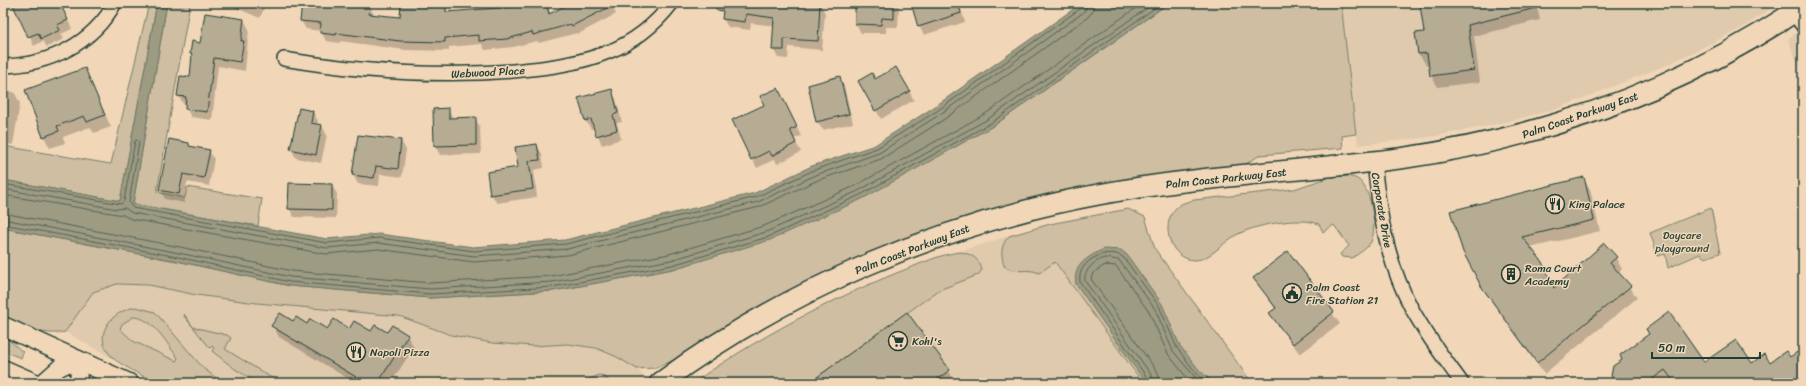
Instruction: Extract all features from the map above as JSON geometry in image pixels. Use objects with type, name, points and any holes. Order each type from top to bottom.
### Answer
[{"type":"main road","name":"Palm Coast Parkway East","points":[[660,383],[740,330],[808,293],[904,250],[980,224],[1050,205],[1124,190],[1441,153],[1540,130],[1591,114],[1641,94],[1705,65],[1752,39],[1797,10]]},
{"type":"main road","points":[[3,326],[129,383]]},
{"type":"main road","points":[[3,369],[35,383]]},
{"type":"street","points":[[3,66],[24,65],[42,61],[74,46],[97,27],[115,3]]},
{"type":"street","name":"Webwood Place","points":[[284,59],[341,68],[395,73],[450,74],[531,69],[580,61],[620,47],[642,33],[663,14],[672,3]]},
{"type":"street","name":"Corporate Drive","points":[[1374,162],[1384,234],[1400,284],[1420,322],[1462,383]]},
{"type":"street","points":[[42,383],[59,368],[78,359],[79,383]]},
{"type":"lane","points":[[1797,10],[1803,32]]},
{"type":"shaded area","points":[[1341,3],[1779,3],[1744,27],[1669,64],[1554,110],[1493,125],[1430,137],[1358,145]]},
{"type":"shaded area","points":[[1803,27],[1803,79],[1788,39]]},
{"type":"shaded area","points":[[1031,229],[1143,383],[693,383],[764,338],[859,289],[954,253]]},
{"type":"shaded area","points":[[117,284],[149,285],[196,295],[257,303],[399,316],[451,335],[492,343],[534,346],[568,344],[596,348],[617,357],[637,369],[646,379],[640,383],[157,383],[65,332],[93,292]]},
{"type":"green space","points":[[149,3],[157,3],[120,201],[3,180],[3,146],[111,164]]},
{"type":"green space","points":[[167,3],[190,3],[157,192],[185,198],[187,187],[262,199],[258,226],[133,204]]},
{"type":"green space","points":[[1169,3],[1341,3],[1356,134],[1342,136],[1343,148],[1260,155],[1238,169],[1087,188],[741,320],[676,359],[656,368],[637,369],[617,357],[596,348],[568,344],[534,346],[492,343],[451,335],[399,316],[257,303],[196,295],[149,285],[117,284],[93,292],[65,332],[41,332],[25,327],[3,317],[3,228],[177,261],[290,286],[430,298],[553,291],[673,269],[993,126]]},
{"type":"green space","points":[[1346,176],[1355,178],[1361,182],[1369,197],[1372,207],[1374,227],[1371,242],[1367,247],[1352,258],[1342,257],[1340,254],[1349,246],[1334,225],[1323,232],[1319,224],[1311,222],[1288,221],[1251,229],[1233,237],[1205,257],[1195,260],[1186,258],[1179,254],[1170,240],[1168,224],[1171,216],[1179,205],[1184,203],[1194,200],[1294,189],[1330,177]]},
{"type":"green space","name":"Daycare playground","points":[[1711,208],[1720,253],[1705,258],[1700,254],[1668,268],[1665,254],[1658,256],[1650,233]]},
{"type":"green space","points":[[1128,209],[1145,217],[1155,249],[1252,383],[1143,383],[1055,262],[1039,273],[1035,271],[1012,270],[1004,266],[1002,250],[1004,243],[1009,236],[1050,224]]},
{"type":"green space","points":[[960,252],[971,255],[979,262],[982,270],[978,275],[939,290],[809,383],[693,383],[717,366],[767,336],[845,295],[937,257]]},
{"type":"green space","points":[[136,307],[155,312],[203,368],[223,383],[160,383],[126,367],[113,358],[106,350],[103,341],[106,326],[112,319],[127,309]],"holes":[[[133,317],[147,321],[159,332],[178,358],[176,361],[133,341],[120,329],[122,324]]]},
{"type":"green space","points":[[184,314],[193,327],[227,335],[231,338],[225,349],[280,383],[258,383],[235,369],[212,351],[214,348],[212,346],[210,348],[184,316]]},
{"type":"green space","points":[[3,335],[23,352],[21,358],[3,351]]},
{"type":"green space","points":[[599,375],[603,376],[612,383],[580,383]]},
{"type":"water","points":[[157,3],[167,3],[133,204],[327,239],[379,234],[473,247],[565,240],[755,193],[812,166],[875,145],[934,107],[1082,3],[1169,3],[993,126],[862,199],[770,240],[673,269],[553,291],[430,298],[290,286],[177,261],[3,228],[3,180],[120,201]]},
{"type":"water","points":[[1104,249],[1121,250],[1127,255],[1162,304],[1180,346],[1200,371],[1214,383],[1146,383],[1076,284],[1075,277],[1079,266],[1087,258]]},
{"type":"building","points":[[12,3],[60,3],[68,20],[57,25],[60,30],[41,39],[38,33],[28,37]]},
{"type":"building","points":[[302,3],[340,3],[370,7],[369,14],[400,17],[401,3],[446,6],[446,12],[511,7],[509,3],[546,3],[549,14],[571,3],[617,3],[572,26],[571,24],[533,35],[532,32],[507,39],[479,41],[479,35],[445,38],[445,42],[400,41],[336,33],[336,35],[320,33],[321,23],[300,21]]},
{"type":"building","points":[[716,3],[820,3],[818,41],[784,39],[784,50],[772,50],[774,18],[746,14],[745,22],[722,19],[723,11],[716,10]]},
{"type":"building","points":[[855,3],[894,3],[894,19],[882,18],[881,25],[855,24]]},
{"type":"building","points":[[911,3],[958,3],[961,13],[918,27]]},
{"type":"building","points":[[1435,3],[1539,3],[1540,7],[1468,25],[1474,70],[1430,76],[1427,53],[1418,54],[1415,33],[1424,32],[1420,5]]},
{"type":"building","points":[[205,13],[244,19],[241,41],[244,41],[240,62],[214,58],[207,112],[185,109],[186,97],[177,96],[180,76],[190,77],[192,54],[190,54],[192,41],[200,43]]},
{"type":"building","points":[[896,67],[910,91],[875,111],[858,81],[872,73],[875,79]]},
{"type":"building","points":[[85,68],[105,115],[87,122],[84,116],[57,126],[59,131],[43,137],[25,90]]},
{"type":"building","points":[[840,76],[849,114],[816,122],[808,85]]},
{"type":"building","points":[[778,88],[797,127],[790,130],[796,143],[772,156],[769,151],[751,160],[732,120],[764,105],[760,96]]},
{"type":"building","points":[[612,89],[618,113],[613,115],[617,130],[596,136],[591,119],[585,121],[578,98]]},
{"type":"building","points":[[299,108],[313,111],[311,123],[322,125],[316,155],[290,149]]},
{"type":"building","points":[[449,108],[449,118],[476,117],[476,145],[434,146],[433,109]]},
{"type":"building","points":[[358,135],[401,140],[398,169],[376,166],[374,178],[352,175]]},
{"type":"building","points":[[169,139],[189,143],[189,146],[210,150],[204,178],[183,174],[179,194],[159,190]]},
{"type":"building","points":[[537,144],[540,160],[529,161],[533,189],[490,195],[487,172],[518,167],[515,147]]},
{"type":"building","name":"Roma Court Academy","points":[[1584,177],[1594,220],[1522,237],[1541,260],[1554,288],[1604,243],[1617,257],[1610,263],[1631,286],[1537,363],[1481,286],[1463,252],[1450,211]]},
{"type":"building","points":[[289,183],[332,184],[332,210],[288,209]]},
{"type":"building","name":"Palm Coast Fire Station 21","points":[[1288,251],[1334,312],[1293,344],[1269,313],[1276,308],[1253,278]]},
{"type":"building","name":"Kohl's","points":[[907,312],[950,370],[932,383],[809,383]]},
{"type":"building","points":[[1669,312],[1704,362],[1736,340],[1752,363],[1764,354],[1770,362],[1786,351],[1790,357],[1803,348],[1803,383],[1675,383],[1665,370],[1647,383],[1616,383],[1611,376],[1613,366],[1622,360],[1620,355],[1649,334],[1646,329]]},
{"type":"building","points":[[280,313],[293,321],[296,317],[307,324],[310,319],[327,329],[334,319],[349,329],[354,321],[371,331],[375,325],[387,332],[392,325],[408,335],[378,383],[366,383],[271,326]]},
{"type":"place","name":"King Palace","points":[[1555,204]]},
{"type":"place","name":"Roma Court Academy","points":[[1511,274]]},
{"type":"place","name":"Palm Coast Fire Station 21","points":[[1292,293]]},
{"type":"place","name":"Kohl's","points":[[898,341]]},
{"type":"place","name":"Napoli Pizza","points":[[356,352]]}]
